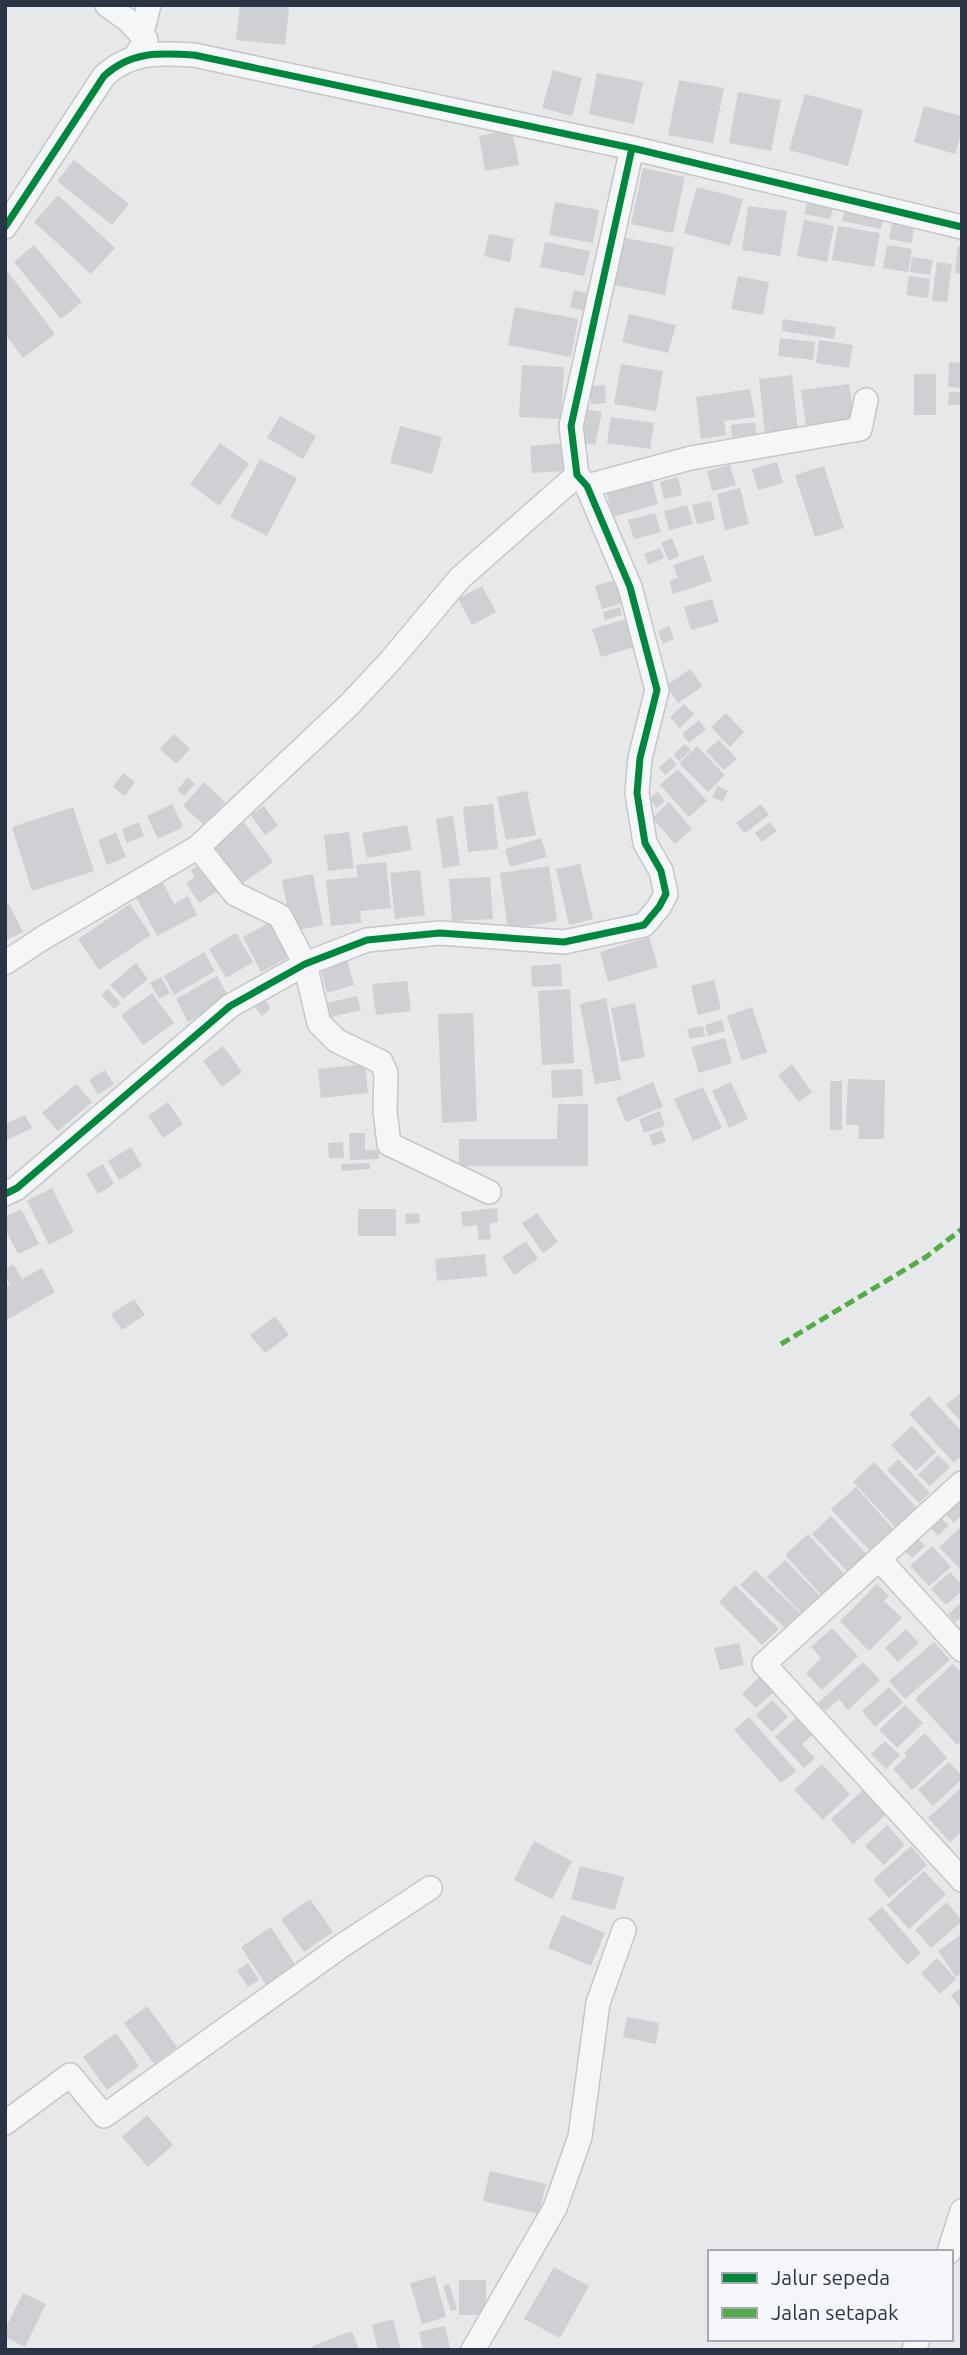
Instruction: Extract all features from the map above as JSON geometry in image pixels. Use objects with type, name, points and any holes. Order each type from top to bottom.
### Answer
[{"type":"street","points":[[107,5],[142,33],[146,40],[135,57]]},
{"type":"street","points":[[142,33],[149,5]]},
{"type":"street","points":[[5,227],[104,76],[118,63],[135,57],[164,53],[194,55],[632,148],[962,227]]},
{"type":"street","points":[[5,1194],[17,1188],[229,1006],[304,964],[367,940],[440,933],[564,942],[644,925],[659,907],[666,894],[661,871],[645,843],[637,793],[640,758],[657,690],[630,587],[582,481],[571,426],[632,148]]},
{"type":"street","points":[[5,963],[198,847],[349,705],[460,578],[582,481],[691,458],[860,429],[866,400]]},
{"type":"street","points":[[198,847],[235,894],[280,916],[304,964],[319,1023],[337,1041],[381,1062],[386,1073],[385,1111],[389,1144],[489,1192]]},
{"type":"street","points":[[962,1483],[764,1664],[962,1880]]},
{"type":"street","points":[[879,1559],[962,1650]]},
{"type":"street","points":[[5,2123],[70,2074],[104,2116],[343,1945],[430,1888]]},
{"type":"street","points":[[472,2350],[555,2208],[579,2137],[598,2003],[624,1930]]},
{"type":"street","points":[[949,2250],[962,2211]]},
{"type":"building","points":[[240,5],[289,7],[285,45],[236,40]]},
{"type":"building","points":[[553,70],[582,78],[572,116],[542,108]]},
{"type":"building","points":[[597,73],[643,82],[634,124],[589,114]]},
{"type":"building","points":[[679,80],[724,88],[713,143],[668,135]]},
{"type":"building","points":[[738,92],[781,100],[771,151],[729,143]]},
{"type":"building","points":[[805,94],[863,110],[848,166],[789,150]]},
{"type":"building","points":[[924,106],[962,116],[962,131],[955,154],[914,142]]},
{"type":"building","points":[[512,130],[519,165],[485,171],[479,136]]},
{"type":"building","points":[[74,160],[129,204],[112,225],[57,181]]},
{"type":"building","points":[[643,168],[685,177],[673,233],[631,224]]},
{"type":"building","points":[[697,187],[743,199],[730,246],[684,233]]},
{"type":"building","points":[[58,195],[115,248],[91,274],[34,222]]},
{"type":"building","points":[[808,199],[834,205],[830,219],[804,214]]},
{"type":"building","points":[[555,202],[599,210],[593,243],[549,235]]},
{"type":"building","points":[[748,206],[787,211],[780,256],[742,250]]},
{"type":"building","points":[[845,208],[884,217],[881,229],[842,221]]},
{"type":"building","points":[[804,220],[834,226],[827,262],[797,256]]},
{"type":"building","points":[[892,223],[914,227],[912,243],[889,239]]},
{"type":"building","points":[[838,226],[880,233],[874,267],[832,260]]},
{"type":"building","points":[[489,234],[514,239],[510,262],[484,256]]},
{"type":"building","points":[[624,238],[674,247],[665,295],[614,285]]},
{"type":"building","points":[[545,242],[590,251],[584,276],[540,267]]},
{"type":"building","points":[[34,245],[82,302],[61,319],[14,262]]},
{"type":"building","points":[[887,245],[912,249],[908,272],[883,268]]},
{"type":"building","points":[[958,246],[962,246],[962,274],[955,273]]},
{"type":"building","points":[[912,257],[933,260],[930,275],[910,272]]},
{"type":"building","points":[[937,262],[952,264],[947,302],[932,301]]},
{"type":"building","points":[[5,268],[55,334],[23,358],[5,334]]},
{"type":"building","points":[[738,276],[769,282],[763,315],[731,309]]},
{"type":"building","points":[[909,276],[930,279],[928,298],[906,295]]},
{"type":"building","points":[[574,290],[589,294],[585,311],[570,307]]},
{"type":"building","points":[[515,307],[578,319],[571,357],[508,345]]},
{"type":"building","points":[[629,314],[676,325],[668,353],[622,342]]},
{"type":"building","points":[[783,319],[836,327],[834,339],[782,331]]},
{"type":"building","points":[[780,338],[815,342],[813,360],[778,356]]},
{"type":"building","points":[[819,340],[853,345],[849,368],[816,363]]},
{"type":"building","points":[[949,362],[962,363],[962,388],[948,387]]},
{"type":"building","points":[[621,364],[663,371],[656,411],[614,404]]},
{"type":"building","points":[[522,365],[564,367],[561,419],[519,417]]},
{"type":"building","points":[[914,374],[936,374],[936,415],[914,415]]},
{"type":"building","points":[[792,375],[798,431],[765,435],[759,379]]},
{"type":"building","points":[[849,384],[854,419],[806,426],[801,390]]},
{"type":"building","points":[[605,385],[606,403],[591,404],[590,386]]},
{"type":"building","points":[[750,389],[755,417],[724,421],[726,435],[701,439],[696,397]]},
{"type":"building","points":[[949,392],[962,392],[962,405],[948,405]]},
{"type":"building","points":[[585,409],[602,412],[595,445],[577,441]]},
{"type":"building","points":[[280,416],[316,436],[303,459],[267,438]]},
{"type":"building","points":[[611,417],[654,423],[650,449],[607,443]]},
{"type":"building","points":[[755,422],[756,434],[732,437],[731,425]]},
{"type":"building","points":[[400,426],[442,437],[432,474],[390,463]]},
{"type":"building","points":[[220,443],[249,464],[219,506],[190,484]]},
{"type":"building","points":[[563,443],[565,471],[532,473],[530,446]]},
{"type":"building","points":[[260,459],[297,478],[267,536],[230,517]]},
{"type":"building","points":[[777,462],[783,483],[758,490],[752,469]]},
{"type":"building","points":[[730,465],[736,485],[712,491],[707,471]]},
{"type":"building","points":[[824,466],[844,528],[815,537],[795,475]]},
{"type":"building","points":[[678,477],[682,495],[664,499],[660,482]]},
{"type":"building","points":[[651,478],[658,504],[613,517],[606,491]]},
{"type":"building","points":[[740,488],[749,524],[725,530],[717,494]]},
{"type":"building","points":[[711,501],[715,520],[697,524],[692,505]]},
{"type":"building","points":[[687,505],[693,524],[669,530],[664,511]]},
{"type":"building","points":[[655,513],[661,532],[634,539],[628,520]]},
{"type":"building","points":[[672,538],[679,556],[669,561],[661,543]]},
{"type":"building","points":[[660,548],[664,558],[648,565],[644,554]]},
{"type":"building","points":[[703,555],[712,581],[673,594],[669,581],[678,578],[673,565]]},
{"type":"building","points":[[615,580],[621,603],[602,609],[595,586]]},
{"type":"building","points":[[482,586],[496,612],[472,625],[458,599]]},
{"type":"building","points":[[712,599],[719,622],[691,630],[684,607]]},
{"type":"building","points":[[620,607],[622,615],[605,620],[603,612]]},
{"type":"building","points":[[629,618],[637,646],[601,657],[592,629]]},
{"type":"building","points":[[669,626],[674,639],[663,644],[658,631]]},
{"type":"building","points":[[690,669],[703,686],[678,703],[666,686]]},
{"type":"building","points":[[684,704],[694,714],[680,728],[670,717]]},
{"type":"building","points":[[726,713],[744,732],[730,747],[711,727]]},
{"type":"building","points":[[699,720],[706,729],[689,743],[682,734]]},
{"type":"building","points":[[174,734],[190,749],[176,764],[160,749]]},
{"type":"building","points":[[719,740],[737,759],[724,770],[706,751]]},
{"type":"building","points":[[685,744],[691,750],[679,761],[673,755]]},
{"type":"building","points":[[697,746],[725,775],[708,792],[679,763]]},
{"type":"building","points":[[670,757],[677,765],[665,775],[659,768]]},
{"type":"building","points":[[678,769],[707,801],[689,817],[660,785]]},
{"type":"building","points":[[123,773],[135,782],[125,796],[113,787]]},
{"type":"building","points":[[188,777],[195,784],[184,796],[177,790]]},
{"type":"building","points":[[204,782],[225,802],[204,825],[183,806]]},
{"type":"building","points":[[718,786],[728,791],[722,802],[712,797]]},
{"type":"building","points":[[527,791],[536,835],[506,840],[497,797]]},
{"type":"building","points":[[658,792],[665,801],[657,808],[649,799]]},
{"type":"building","points":[[669,802],[692,829],[675,844],[652,818]]},
{"type":"building","points":[[172,804],[183,827],[158,839],[147,816]]},
{"type":"building","points":[[493,804],[498,849],[468,852],[463,807]]},
{"type":"building","points":[[761,804],[769,815],[745,833],[736,823]]},
{"type":"building","points":[[264,806],[278,826],[265,835],[251,815]]},
{"type":"building","points":[[73,807],[94,871],[32,891],[12,827]]},
{"type":"building","points":[[453,816],[460,865],[443,868],[436,819]]},
{"type":"building","points":[[139,822],[144,836],[127,843],[122,829]]},
{"type":"building","points":[[244,822],[273,862],[240,885],[211,845]]},
{"type":"building","points":[[770,822],[777,831],[762,842],[755,833]]},
{"type":"building","points":[[407,825],[412,850],[367,858],[362,833]]},
{"type":"building","points":[[349,832],[354,868],[328,871],[324,835]]},
{"type":"building","points":[[116,833],[126,857],[107,865],[98,840]]},
{"type":"building","points":[[541,838],[547,857],[510,867],[505,849]]},
{"type":"building","points":[[386,862],[391,908],[360,911],[361,923],[331,926],[326,880],[358,877],[356,865]]},
{"type":"building","points":[[580,864],[593,919],[569,925],[556,869]]},
{"type":"building","points":[[197,866],[202,874],[208,869],[221,889],[199,903],[186,883],[195,877],[191,870]]},
{"type":"building","points":[[549,866],[557,921],[508,929],[500,873]]},
{"type":"building","points":[[420,870],[425,915],[395,919],[390,873]]},
{"type":"building","points":[[313,874],[323,925],[292,931],[282,880]]},
{"type":"building","points":[[490,877],[493,919],[452,921],[449,879]]},
{"type":"building","points":[[163,883],[174,904],[188,896],[197,915],[157,936],[136,897]]},
{"type":"building","points":[[8,903],[23,932],[5,941],[5,905]]},
{"type":"building","points":[[130,904],[151,935],[99,970],[78,939]]},
{"type":"building","points":[[276,919],[295,954],[261,972],[243,937]]},
{"type":"building","points":[[236,933],[253,962],[226,978],[209,949]]},
{"type":"building","points":[[649,937],[658,967],[608,982],[600,952]]},
{"type":"building","points":[[204,952],[215,971],[174,995],[164,976]]},
{"type":"building","points":[[347,960],[354,985],[327,993],[320,967]]},
{"type":"building","points":[[136,963],[148,979],[123,999],[110,985]]},
{"type":"building","points":[[561,964],[562,986],[532,987],[531,966]]},
{"type":"building","points":[[217,976],[230,999],[188,1022],[176,999]]},
{"type":"building","points":[[161,977],[170,993],[159,999],[150,983]]},
{"type":"building","points":[[714,980],[721,1009],[698,1015],[691,986]]},
{"type":"building","points":[[407,981],[411,1011],[376,1015],[372,984]]},
{"type":"building","points":[[108,989],[121,1003],[114,1009],[101,995]]},
{"type":"building","points":[[570,989],[574,1063],[542,1065],[538,991]]},
{"type":"building","points":[[152,993],[174,1023],[143,1045],[121,1015]]},
{"type":"building","points":[[357,996],[361,1010],[331,1017],[327,1003]]},
{"type":"building","points":[[263,998],[271,1008],[262,1016],[253,1005]]},
{"type":"building","points":[[606,998],[621,1080],[595,1084],[580,1004]]},
{"type":"building","points":[[635,1003],[645,1057],[621,1062],[611,1008]]},
{"type":"building","points":[[752,1007],[767,1052],[742,1061],[727,1016]]},
{"type":"building","points":[[473,1013],[477,1121],[442,1123],[438,1014]]},
{"type":"building","points":[[722,1020],[725,1031],[708,1036],[705,1025]]},
{"type":"building","points":[[703,1026],[705,1036],[690,1039],[687,1029]]},
{"type":"building","points":[[725,1038],[732,1063],[699,1073],[691,1047]]},
{"type":"building","points":[[223,1046],[242,1072],[222,1087],[203,1061]]},
{"type":"building","points":[[365,1064],[368,1093],[321,1098],[318,1069]]},
{"type":"building","points":[[792,1064],[812,1092],[799,1102],[778,1075]]},
{"type":"building","points":[[582,1069],[583,1096],[552,1098],[551,1070]]},
{"type":"building","points":[[105,1070],[114,1084],[98,1095],[89,1080]]},
{"type":"building","points":[[848,1079],[885,1080],[884,1139],[858,1139],[859,1125],[846,1125]]},
{"type":"building","points":[[830,1081],[842,1081],[842,1130],[830,1130]]},
{"type":"building","points":[[653,1082],[663,1107],[626,1122],[616,1098]]},
{"type":"building","points":[[731,1082],[748,1119],[729,1128],[712,1091]]},
{"type":"building","points":[[76,1084],[92,1102],[58,1131],[42,1113]]},
{"type":"building","points":[[703,1087],[722,1128],[693,1141],[674,1099]]},
{"type":"building","points":[[168,1102],[183,1124],[163,1138],[148,1116]]},
{"type":"building","points":[[558,1104],[588,1104],[588,1166],[459,1166],[459,1139],[557,1139]]},
{"type":"building","points":[[660,1111],[665,1126],[644,1133],[639,1119]]},
{"type":"building","points":[[25,1115],[32,1128],[7,1140],[5,1124]]},
{"type":"building","points":[[662,1130],[666,1142],[653,1146],[649,1135]]},
{"type":"building","points":[[349,1133],[365,1133],[365,1150],[379,1150],[379,1159],[350,1160]]},
{"type":"building","points":[[343,1142],[344,1158],[329,1158],[328,1143]]},
{"type":"building","points":[[131,1147],[142,1166],[119,1180],[108,1161]]},
{"type":"building","points":[[370,1163],[370,1169],[342,1171],[341,1164]]},
{"type":"building","points":[[103,1164],[114,1184],[98,1194],[86,1174]]},
{"type":"building","points":[[52,1188],[74,1232],[49,1245],[27,1201]]},
{"type":"building","points":[[497,1208],[498,1222],[489,1224],[491,1239],[479,1240],[477,1225],[463,1227],[461,1212]]},
{"type":"building","points":[[21,1209],[39,1244],[18,1254],[5,1229],[5,1217]]},
{"type":"building","points":[[358,1209],[396,1209],[396,1236],[358,1236]]},
{"type":"building","points":[[419,1213],[420,1223],[406,1224],[405,1214]]},
{"type":"building","points":[[537,1213],[558,1242],[543,1253],[522,1223]]},
{"type":"building","points":[[526,1241],[538,1259],[514,1275],[502,1257]]},
{"type":"building","points":[[485,1254],[487,1276],[437,1281],[435,1259]]},
{"type":"building","points":[[13,1264],[22,1279],[42,1268],[55,1292],[5,1321],[5,1287],[10,1284],[5,1269]]},
{"type":"building","points":[[134,1299],[145,1315],[122,1330],[111,1314]]},
{"type":"building","points":[[275,1316],[289,1335],[265,1353],[250,1335]]},
{"type":"building","points":[[962,1392],[962,1423],[946,1405]]},
{"type":"building","points":[[929,1396],[962,1432],[962,1455],[954,1463],[909,1414]]},
{"type":"building","points":[[912,1426],[936,1452],[916,1471],[891,1445]]},
{"type":"building","points":[[938,1455],[950,1467],[930,1486],[918,1475]]},
{"type":"building","points":[[898,1459],[930,1493],[919,1503],[887,1470]]},
{"type":"building","points":[[874,1462],[918,1509],[897,1529],[853,1482]]},
{"type":"building","points":[[856,1487],[895,1531],[871,1552],[831,1509]]},
{"type":"building","points":[[962,1495],[962,1515],[954,1523],[944,1513]]},
{"type":"building","points":[[938,1515],[949,1525],[938,1536],[928,1525]]},
{"type":"building","points":[[831,1516],[868,1556],[849,1573],[812,1534]]},
{"type":"building","points":[[960,1528],[962,1530],[962,1571],[939,1547]]},
{"type":"building","points":[[808,1534],[847,1577],[824,1598],[785,1555]]},
{"type":"building","points":[[916,1537],[925,1546],[912,1558],[903,1549]]},
{"type":"building","points":[[932,1546],[951,1567],[929,1586],[910,1566]]},
{"type":"building","points":[[785,1560],[824,1600],[805,1617],[767,1577]]},
{"type":"building","points":[[755,1570],[803,1616],[788,1631],[740,1585]]},
{"type":"building","points":[[950,1572],[962,1585],[962,1591],[946,1605],[931,1589]]},
{"type":"building","points":[[877,1584],[889,1596],[884,1601],[902,1618],[869,1651],[840,1621]]},
{"type":"building","points":[[735,1585],[779,1629],[762,1645],[719,1602]]},
{"type":"building","points":[[962,1602],[962,1617],[955,1622],[948,1614]]},
{"type":"building","points":[[832,1628],[858,1656],[822,1690],[806,1673],[821,1658],[811,1647]]},
{"type":"building","points":[[906,1629],[919,1643],[898,1662],[885,1648]]},
{"type":"building","points":[[934,1642],[950,1660],[905,1699],[889,1681]]},
{"type":"building","points":[[739,1643],[744,1665],[720,1670],[714,1648]]},
{"type":"building","points":[[863,1662],[880,1680],[848,1710],[839,1699],[826,1711],[818,1703]]},
{"type":"building","points":[[953,1664],[962,1673],[962,1741],[957,1745],[915,1699]]},
{"type":"building","points":[[760,1676],[775,1691],[756,1708],[742,1694]]},
{"type":"building","points":[[889,1687],[903,1702],[875,1727],[862,1711]]},
{"type":"building","points":[[772,1700],[788,1717],[772,1732],[756,1715]]},
{"type":"building","points":[[905,1705],[923,1723],[897,1748],[879,1730]]},
{"type":"building","points":[[749,1717],[796,1771],[781,1783],[734,1730]]},
{"type":"building","points":[[796,1718],[812,1735],[802,1744],[815,1758],[804,1768],[775,1737]]},
{"type":"building","points":[[925,1733],[947,1758],[912,1790],[893,1769],[907,1756],[904,1753]]},
{"type":"building","points":[[885,1741],[900,1755],[886,1769],[871,1754]]},
{"type":"building","points":[[949,1762],[962,1779],[933,1806],[918,1790]]},
{"type":"building","points":[[822,1764],[850,1794],[823,1820],[794,1790]]},
{"type":"building","points":[[962,1787],[962,1832],[950,1842],[928,1818]]},
{"type":"building","points":[[863,1790],[886,1815],[853,1844],[831,1819]]},
{"type":"building","points":[[887,1825],[905,1845],[884,1865],[865,1846]]},
{"type":"building","points":[[534,1841],[572,1861],[552,1899],[514,1880]]},
{"type":"building","points":[[911,1846],[927,1865],[889,1898],[873,1880]]},
{"type":"building","points":[[580,1866],[624,1877],[615,1910],[571,1899]]},
{"type":"building","points":[[924,1871],[946,1894],[909,1929],[887,1905]]},
{"type":"building","points":[[310,1899],[333,1932],[304,1952],[281,1919]]},
{"type":"building","points":[[947,1902],[962,1921],[931,1948],[915,1930]]},
{"type":"building","points":[[882,1907],[921,1953],[907,1965],[868,1919]]},
{"type":"building","points":[[562,1915],[605,1933],[591,1966],[548,1948]]},
{"type":"building","points":[[271,1927],[296,1966],[266,1985],[241,1947]]},
{"type":"building","points":[[962,1934],[962,1973],[956,1977],[938,1951]]},
{"type":"building","points":[[937,1958],[956,1979],[940,1994],[921,1973]]},
{"type":"building","points":[[248,1963],[259,1980],[248,1987],[237,1970]]},
{"type":"building","points":[[962,1987],[962,2011],[951,1995]]},
{"type":"building","points":[[147,2006],[177,2047],[154,2064],[124,2023]]},
{"type":"building","points":[[627,2017],[659,2023],[656,2044],[623,2037]]},
{"type":"building","points":[[116,2033],[139,2066],[107,2090],[83,2057]]},
{"type":"building","points":[[147,2115],[173,2145],[148,2167],[122,2137]]},
{"type":"building","points":[[490,2171],[546,2184],[539,2214],[483,2201]]},
{"type":"building","points":[[554,2267],[589,2286],[560,2338],[524,2319]]},
{"type":"building","points":[[435,2276],[446,2317],[422,2324],[410,2283]]},
{"type":"building","points":[[459,2280],[486,2280],[486,2315],[459,2315]]},
{"type":"building","points":[[449,2284],[457,2309],[451,2311],[443,2286]]},
{"type":"building","points":[[23,2293],[46,2304],[25,2347],[5,2337],[5,2329]]},
{"type":"building","points":[[393,2319],[401,2350],[378,2350],[372,2325]]},
{"type":"building","points":[[445,2326],[450,2348],[423,2350],[419,2332]]},
{"type":"building","points":[[352,2331],[359,2350],[314,2350],[312,2346]]},
{"type":"marked path","points":[[781,1344],[926,1257],[962,1229]]},
{"type":"cycle path","points":[[5,227],[104,76],[135,58],[169,54],[194,55],[632,148],[962,227]]},
{"type":"cycle path","points":[[5,1194],[17,1188],[230,1006],[305,964],[367,940],[440,933],[564,942],[644,925],[659,907],[666,894],[661,871],[645,843],[637,793],[640,758],[657,690],[630,587],[587,486],[577,475],[571,426],[632,148]]}]
